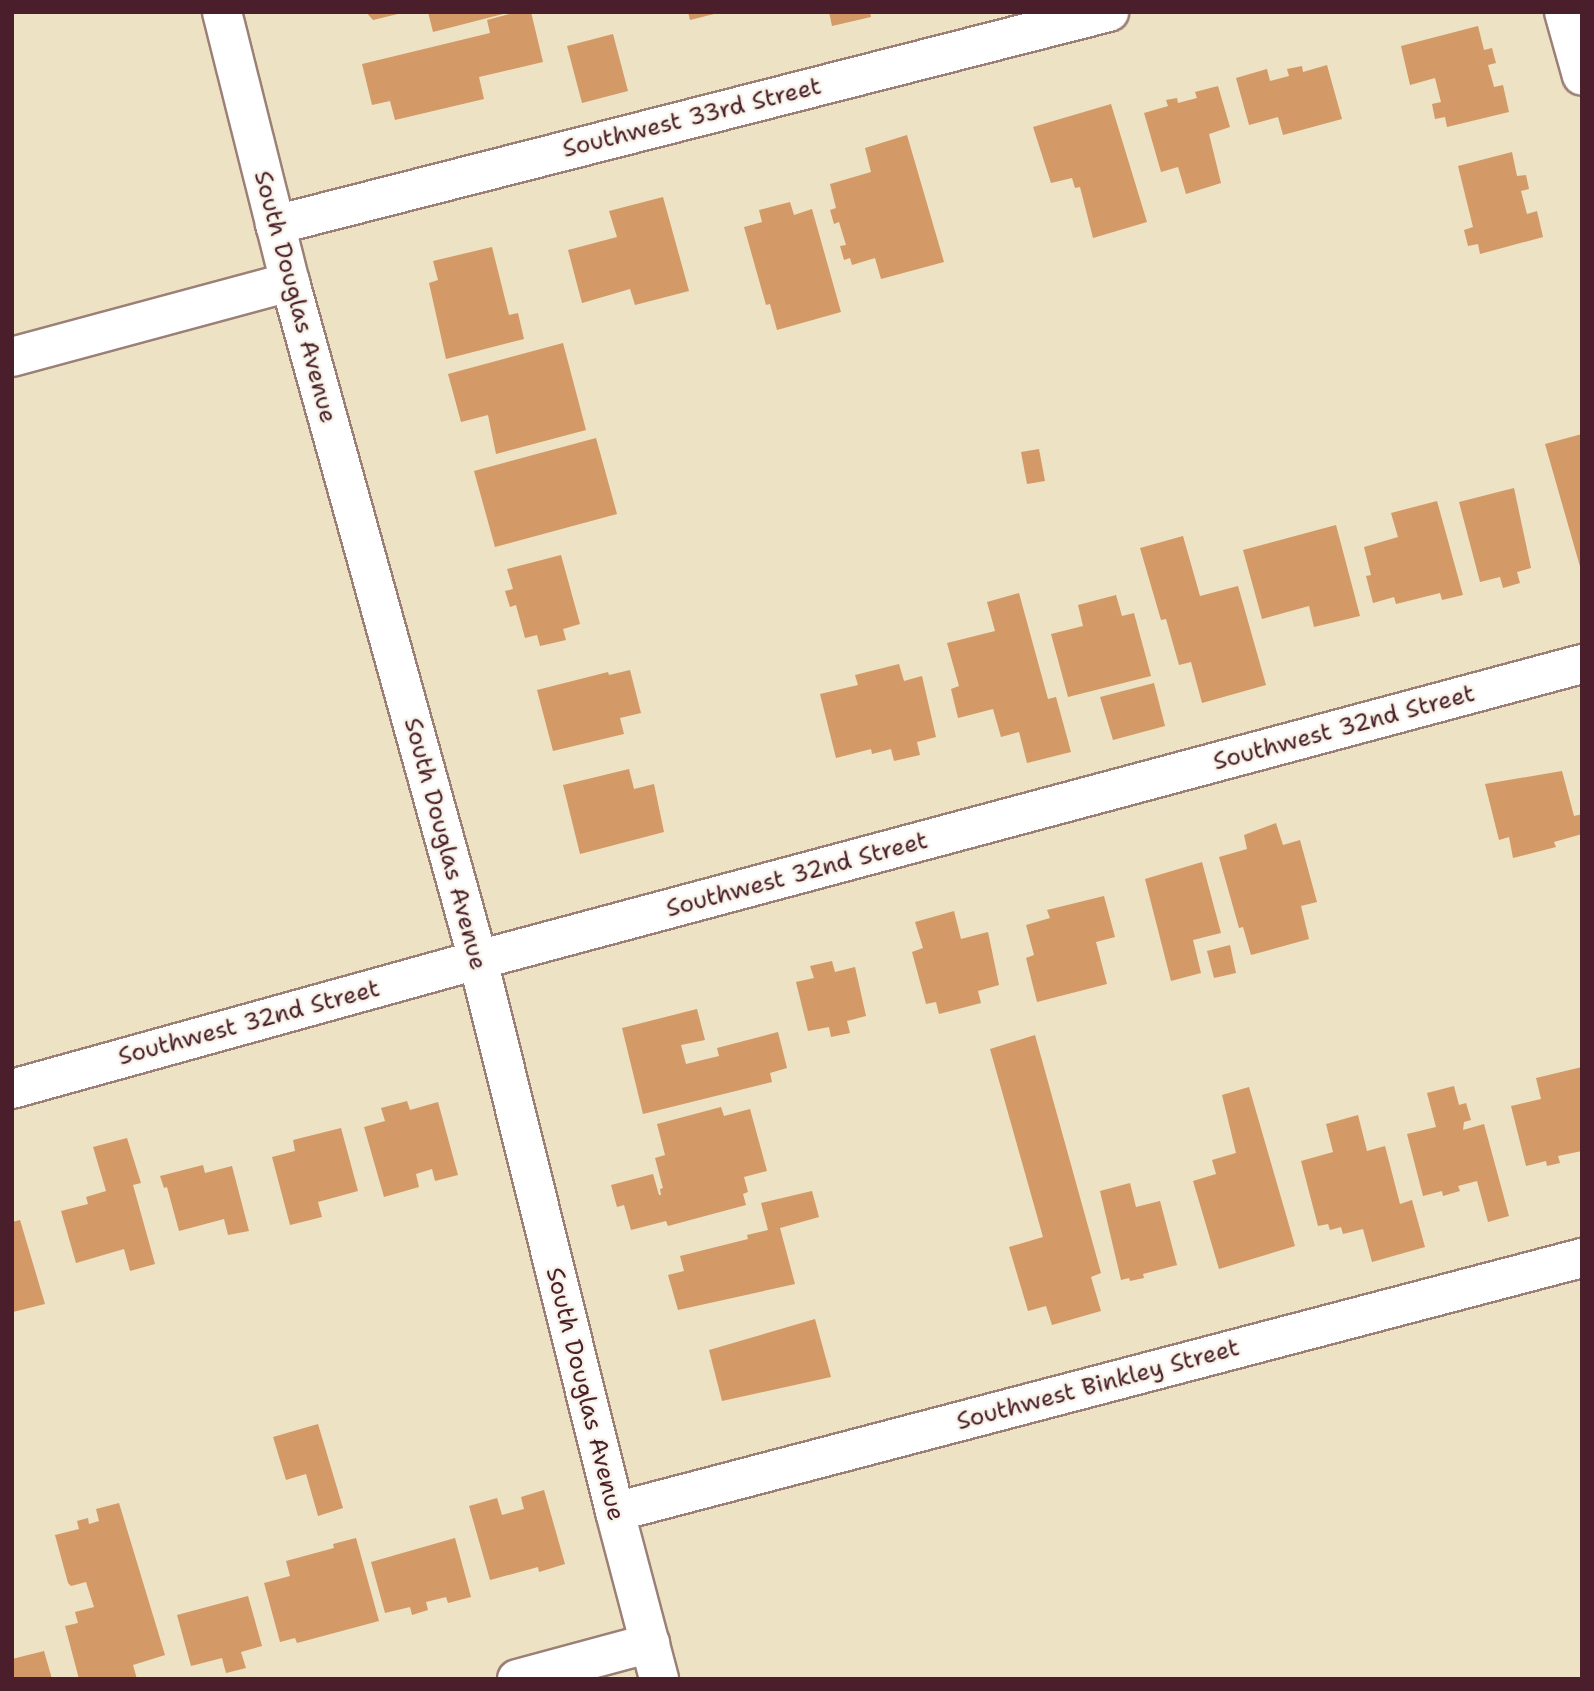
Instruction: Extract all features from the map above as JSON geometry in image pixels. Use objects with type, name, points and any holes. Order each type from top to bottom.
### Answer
[{"type":"street","name":"South Douglas Avenue","points":[[222,12],[290,282],[478,960],[654,1661]]},
{"type":"street","name":"Southwest 33rd Street","points":[[275,225],[1109,12]]},
{"type":"street","points":[[1564,12],[1582,76]]},
{"type":"street","points":[[12,357],[290,282]]},
{"type":"street","name":"Southwest 32nd Street","points":[[12,1089],[478,960],[1582,664]]},
{"type":"street","name":"Southwest Binkley Street","points":[[615,1513],[1582,1258]]},
{"type":"street","points":[[517,1679],[654,1661]]},
{"type":"building","points":[[366,12],[402,12],[402,13],[373,20]]},
{"type":"building","points":[[428,12],[507,12],[507,13],[433,32]]},
{"type":"building","points":[[517,12],[531,12],[543,62],[479,77],[484,99],[395,120],[390,101],[372,105],[362,64],[490,33],[487,20]]},
{"type":"building","points":[[688,12],[718,12],[718,13],[690,20]]},
{"type":"building","points":[[829,12],[870,12],[871,17],[832,26]]},
{"type":"building","points":[[1478,26],[1484,50],[1492,48],[1496,63],[1488,65],[1494,87],[1503,85],[1509,112],[1447,127],[1445,117],[1435,119],[1432,104],[1441,102],[1435,78],[1410,85],[1401,46]]},
{"type":"building","points":[[613,34],[628,91],[582,103],[567,46]]},
{"type":"building","points":[[1327,65],[1342,119],[1283,135],[1278,117],[1249,125],[1236,78],[1267,69],[1270,81],[1289,76],[1287,69],[1302,66],[1303,72]]},
{"type":"building","points":[[1218,86],[1230,127],[1209,134],[1221,183],[1186,194],[1178,167],[1161,172],[1144,113],[1168,106],[1166,100],[1177,98],[1178,103],[1197,98],[1195,92]]},
{"type":"building","points":[[1111,104],[1147,222],[1093,238],[1080,187],[1075,188],[1072,178],[1051,183],[1033,127]]},
{"type":"building","points":[[907,135],[944,262],[881,279],[875,258],[852,265],[850,258],[844,260],[840,246],[846,245],[839,222],[834,224],[830,210],[836,208],[830,184],[871,172],[865,148]]},
{"type":"building","points":[[1512,152],[1517,176],[1526,175],[1529,189],[1521,191],[1527,214],[1537,211],[1543,237],[1480,254],[1478,244],[1468,246],[1464,230],[1473,227],[1458,166]]},
{"type":"building","points":[[663,197],[689,291],[635,305],[630,289],[582,303],[568,250],[617,237],[609,211]]},
{"type":"building","points":[[790,202],[794,215],[812,209],[841,312],[777,330],[770,304],[766,305],[744,227],[762,222],[759,210]]},
{"type":"building","points":[[492,247],[509,315],[518,313],[524,339],[446,359],[429,283],[438,280],[433,261]]},
{"type":"building","points":[[563,343],[586,430],[496,454],[488,415],[461,422],[448,374]]},
{"type":"building","points":[[1582,434],[1582,570],[1581,570],[1545,444]]},
{"type":"building","points":[[596,438],[617,514],[495,547],[474,471]]},
{"type":"building","points":[[1039,449],[1045,481],[1027,484],[1021,452]]},
{"type":"building","points":[[1514,488],[1531,568],[1517,572],[1520,583],[1503,588],[1500,577],[1480,582],[1459,502]]},
{"type":"building","points":[[1437,501],[1463,595],[1442,600],[1440,593],[1396,604],[1394,597],[1373,603],[1366,576],[1371,575],[1364,547],[1398,537],[1391,513]]},
{"type":"building","points":[[1336,525],[1360,616],[1314,627],[1309,606],[1262,619],[1243,550]]},
{"type":"building","points":[[1183,536],[1200,596],[1238,586],[1266,685],[1202,703],[1191,662],[1179,665],[1166,619],[1161,620],[1140,548]]},
{"type":"building","points":[[561,555],[580,624],[563,629],[566,640],[540,646],[537,635],[525,638],[516,605],[510,607],[505,591],[513,589],[507,569]]},
{"type":"building","points":[[1019,593],[1048,699],[1056,697],[1071,752],[1027,763],[1019,732],[1001,737],[993,709],[958,718],[951,689],[959,686],[947,643],[995,631],[987,602]]},
{"type":"building","points":[[1116,595],[1122,616],[1134,613],[1151,676],[1068,697],[1051,634],[1083,626],[1078,605]]},
{"type":"building","points":[[899,664],[904,681],[922,676],[936,737],[917,742],[920,755],[894,761],[891,749],[872,754],[871,749],[836,758],[820,694],[858,685],[855,675]]},
{"type":"building","points":[[630,670],[641,713],[620,718],[624,734],[553,751],[537,690],[608,672],[609,675]]},
{"type":"building","points":[[1154,683],[1165,726],[1113,740],[1100,697]]},
{"type":"building","points":[[629,769],[634,789],[654,784],[664,832],[580,854],[563,785]]},
{"type":"building","points":[[1562,771],[1574,816],[1582,814],[1582,834],[1554,842],[1556,847],[1513,858],[1509,837],[1499,840],[1485,784]]},
{"type":"building","points":[[1276,823],[1283,845],[1300,840],[1317,902],[1301,906],[1309,939],[1251,955],[1243,927],[1239,928],[1219,857],[1247,849],[1244,835]]},
{"type":"building","points":[[1202,862],[1221,933],[1193,940],[1201,973],[1171,981],[1145,879]]},
{"type":"building","points":[[1104,896],[1115,937],[1096,942],[1107,984],[1037,1002],[1026,958],[1034,955],[1026,925],[1050,918],[1047,910]]},
{"type":"building","points":[[954,911],[961,939],[988,932],[999,985],[978,991],[981,1003],[939,1014],[936,1002],[926,1004],[912,952],[923,948],[915,922]]},
{"type":"building","points":[[1230,945],[1236,973],[1214,978],[1207,951]]},
{"type":"building","points":[[832,961],[835,972],[855,967],[866,1016],[847,1021],[850,1033],[831,1037],[829,1027],[808,1031],[796,982],[814,978],[810,966]]},
{"type":"building","points":[[697,1009],[705,1040],[681,1045],[686,1064],[719,1056],[717,1048],[778,1032],[787,1068],[770,1073],[772,1082],[643,1114],[622,1028]]},
{"type":"building","points":[[1035,1035],[1101,1273],[1091,1277],[1101,1311],[1052,1325],[1046,1306],[1028,1311],[1009,1247],[1043,1237],[990,1049]]},
{"type":"building","points":[[1582,1067],[1582,1151],[1558,1156],[1560,1163],[1547,1166],[1546,1161],[1526,1166],[1511,1106],[1541,1099],[1536,1078]]},
{"type":"building","points":[[1454,1086],[1459,1105],[1466,1103],[1471,1120],[1464,1122],[1463,1130],[1484,1124],[1509,1216],[1488,1222],[1477,1181],[1458,1186],[1460,1191],[1443,1196],[1442,1191],[1423,1196],[1407,1134],[1436,1127],[1427,1093]]},
{"type":"building","points":[[1249,1087],[1295,1246],[1219,1269],[1193,1181],[1216,1174],[1212,1160],[1236,1153],[1222,1095]]},
{"type":"building","points":[[407,1101],[410,1110],[438,1102],[458,1175],[435,1181],[432,1169],[416,1174],[419,1187],[384,1197],[364,1127],[385,1121],[381,1108]]},
{"type":"building","points":[[721,1107],[724,1116],[750,1109],[767,1171],[744,1177],[748,1192],[743,1194],[746,1205],[668,1226],[666,1221],[631,1230],[624,1205],[617,1207],[611,1185],[653,1174],[661,1195],[660,1189],[663,1188],[655,1158],[665,1155],[657,1124]]},
{"type":"building","points":[[1358,1115],[1367,1151],[1385,1146],[1400,1204],[1412,1200],[1425,1247],[1372,1262],[1363,1229],[1343,1234],[1341,1227],[1330,1230],[1328,1224],[1318,1226],[1301,1161],[1333,1152],[1326,1124]]},
{"type":"building","points":[[341,1128],[358,1191],[318,1202],[322,1217],[290,1225],[272,1157],[295,1151],[293,1140]]},
{"type":"building","points":[[127,1138],[141,1183],[133,1185],[155,1264],[130,1271],[124,1249],[76,1263],[61,1211],[88,1204],[86,1197],[106,1191],[93,1147]]},
{"type":"building","points":[[203,1165],[205,1173],[232,1166],[249,1231],[228,1235],[224,1219],[179,1231],[167,1187],[164,1188],[160,1176]]},
{"type":"building","points":[[1130,1183],[1136,1207],[1160,1201],[1177,1265],[1143,1274],[1144,1278],[1130,1281],[1129,1278],[1121,1280],[1100,1191]]},
{"type":"building","points":[[812,1191],[819,1217],[780,1228],[795,1284],[678,1310],[668,1275],[684,1271],[680,1256],[748,1239],[747,1235],[768,1230],[761,1203]]},
{"type":"building","points":[[20,1220],[45,1304],[13,1312],[12,1222]]},
{"type":"building","points":[[815,1319],[831,1377],[722,1401],[709,1350]]},
{"type":"building","points":[[318,1424],[343,1508],[318,1516],[306,1474],[286,1480],[273,1437]]},
{"type":"building","points":[[544,1490],[565,1564],[539,1572],[538,1567],[490,1580],[469,1506],[497,1498],[502,1515],[524,1509],[521,1497]]},
{"type":"building","points":[[119,1503],[165,1655],[133,1665],[137,1679],[79,1679],[65,1626],[78,1623],[75,1612],[94,1607],[86,1582],[71,1586],[68,1583],[55,1535],[79,1529],[77,1521],[88,1518],[89,1524],[99,1521],[96,1509]]},
{"type":"building","points":[[356,1538],[379,1621],[297,1643],[295,1638],[280,1642],[264,1583],[290,1576],[286,1561],[334,1548],[333,1544]]},
{"type":"building","points":[[455,1538],[471,1597],[448,1603],[446,1597],[426,1602],[428,1610],[412,1615],[410,1607],[385,1613],[371,1562]]},
{"type":"building","points":[[248,1596],[262,1646],[241,1652],[246,1668],[226,1673],[222,1658],[191,1666],[177,1615]]},
{"type":"building","points":[[44,1651],[52,1679],[12,1679],[12,1659]]}]
